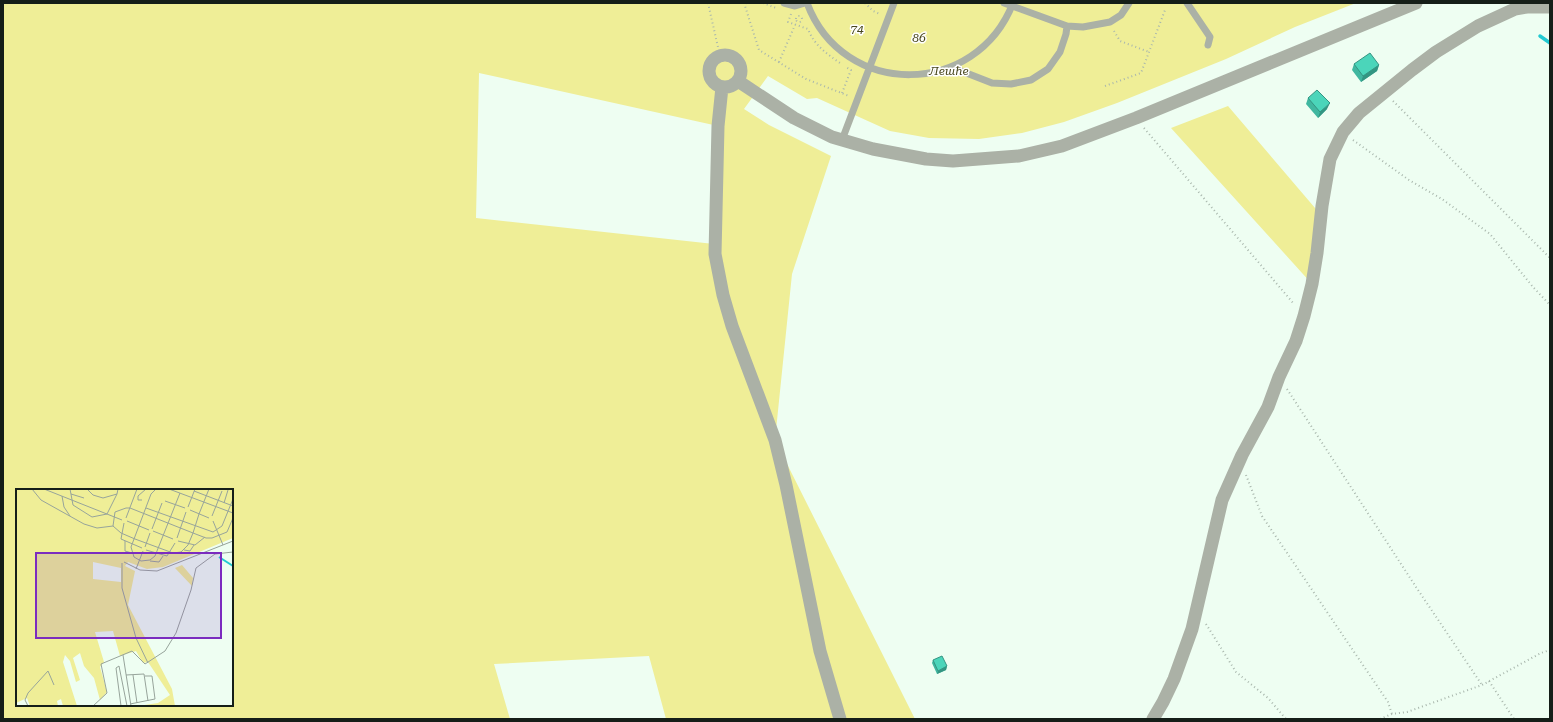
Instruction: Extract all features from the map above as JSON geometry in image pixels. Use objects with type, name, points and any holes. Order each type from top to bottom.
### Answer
[{"type":"street","points":[[738,81],[794,118],[842,140],[895,154],[926,159],[954,161],[1019,156],[1062,146],[1136,118],[1416,3]]},
{"type":"street","points":[[1153,719],[1164,702],[1174,679],[1192,629],[1222,500],[1240,459],[1268,408],[1279,377],[1296,341],[1312,284],[1322,206],[1330,160],[1343,132],[1359,113],[1383,92],[1436,52],[1490,20],[1521,8],[1550,7]]},
{"type":"street","points":[[720,56],[732,56],[740,64],[742,70],[738,81],[732,86],[717,86],[711,79],[709,70],[712,61],[720,56]]},
{"type":"street","points":[[722,87],[718,126],[715,254],[723,295],[732,326],[775,440],[786,484],[820,651],[840,719]]},
{"type":"lane","points":[[784,3],[795,6],[806,3],[823,33],[856,62],[885,73],[909,76],[934,72],[960,64],[986,44],[1001,25],[1012,4]]},
{"type":"lane","points":[[842,140],[894,3]]},
{"type":"lane","points":[[1004,3],[1012,4],[1067,26],[1083,27],[1110,22],[1121,15],[1129,3]]},
{"type":"lane","points":[[1187,3],[1210,36],[1208,45]]},
{"type":"lane","points":[[951,67],[992,84],[1011,84],[1031,80],[1048,69],[1060,52],[1067,26]]},
{"type":"path","points":[[708,3],[720,56]]},
{"type":"path","points":[[746,3],[745,6],[759,50],[806,79],[858,99]]},
{"type":"path","points":[[865,3],[873,11],[888,19]]},
{"type":"path","points":[[1105,86],[1141,73],[1165,10]]},
{"type":"path","points":[[798,22],[796,18],[791,15],[788,22],[808,29],[811,37],[824,52],[851,70],[842,93]]},
{"type":"path","points":[[779,62],[795,25],[801,21],[802,18],[798,16],[796,18]]},
{"type":"path","points":[[1110,22],[1120,41],[1149,52]]},
{"type":"path","points":[[1383,92],[1550,258]]},
{"type":"path","points":[[1136,118],[1304,316]]},
{"type":"path","points":[[1343,132],[1409,180],[1442,199],[1490,234],[1533,287],[1550,305]]},
{"type":"path","points":[[1279,377],[1482,685]]},
{"type":"path","points":[[1240,459],[1262,516],[1388,702],[1392,714]]},
{"type":"path","points":[[1196,610],[1236,672],[1268,698],[1286,719]]},
{"type":"path","points":[[1380,719],[1392,714],[1407,712],[1482,685],[1541,653],[1550,650]]},
{"type":"path","points":[[1489,681],[1514,719]]},
{"type":"green space","points":[[3,3],[1356,3],[1295,27],[1226,59],[1117,103],[1064,122],[1022,133],[979,139],[929,138],[890,131],[817,98],[807,99],[768,76],[744,109],[769,125],[831,156],[792,274],[775,440],[915,719],[666,719],[649,656],[494,664],[510,719],[3,719]],"holes":[[[479,73],[718,126],[714,244],[476,218]]]},
{"type":"green space","points":[[1228,106],[1321,215],[1312,284],[1171,128]]},
{"type":"building","points":[[1370,53],[1379,65],[1363,76],[1354,64]]},
{"type":"building","points":[[1317,90],[1330,103],[1320,112],[1308,98]]},
{"type":"building","points":[[942,656],[947,666],[938,671],[933,660]]},
{"type":"waterway","points":[[1540,36],[1550,43]]},
{"type":"park label","name":"74","points":[[857,29]]},
{"type":"park label","name":"86","points":[[919,38]]},
{"type":"park label","name":"Лешће","points":[[949,71]]}]
